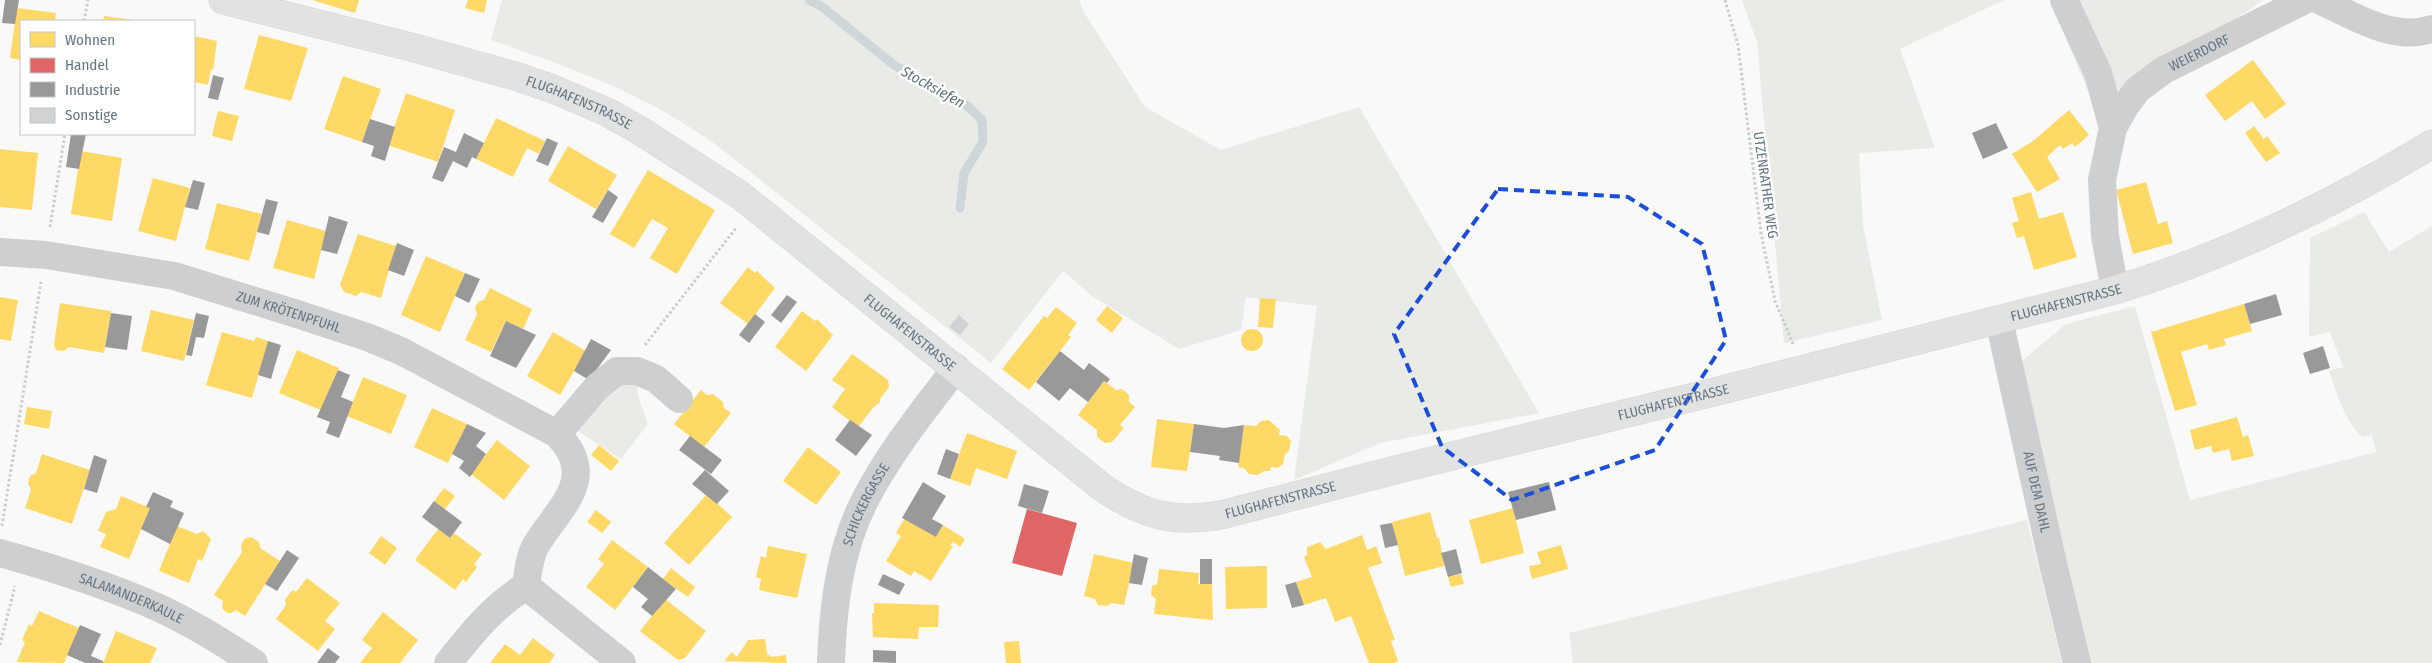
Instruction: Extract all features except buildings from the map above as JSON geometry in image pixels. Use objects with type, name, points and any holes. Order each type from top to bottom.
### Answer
[{"type":"main road","name":"FLUGHAFENSTRASSE","points":[[223,0],[411,47],[553,88],[607,112],[673,150],[754,206],[956,368],[1089,478],[1116,497],[1142,511],[1171,518],[1196,520],[2115,290],[2164,275],[2210,257],[2301,217],[2432,144]]},
{"type":"street","name":"WEIERDORF","points":[[2064,0],[2098,73],[2113,128]]},
{"type":"street","name":"WEIERDORF","points":[[2115,290],[2102,208],[2102,180],[2113,128],[2124,108],[2137,90],[2164,70],[2305,0]]},
{"type":"street","points":[[2319,0],[2371,24],[2401,33],[2418,34],[2432,29]]},
{"type":"street","name":"ZUM KRÖTENPFUHL","points":[[0,252],[46,256],[174,276],[367,337],[400,351],[558,434],[568,445],[572,455],[575,483],[566,505],[535,546],[526,586]]},
{"type":"street","name":"AUF DEM DAHL","points":[[2000,320],[2050,554],[2077,663]]},
{"type":"street","name":"SCHICKERGASSE","points":[[831,663],[837,591],[847,546],[862,507],[903,439],[956,368]]},
{"type":"street","points":[[558,434],[607,377],[626,369],[637,371],[656,380],[678,399]]},
{"type":"street","name":"SALAMANDERKAULE","points":[[8,546],[158,608],[207,633],[254,663]]},
{"type":"street","points":[[448,663],[488,614],[505,599],[526,586],[622,663]]},
{"type":"path","points":[[84,20],[88,0]]},
{"type":"path","name":"UTZENRATHER WEG","points":[[1725,0],[1738,45],[1761,232],[1775,301],[1803,369]]},
{"type":"path","points":[[0,645],[8,546],[46,256],[65,135]]},
{"type":"path","points":[[626,369],[754,206]]},
{"type":"highlighted area","points":[[1498,189],[1628,197],[1702,244],[1726,340],[1655,450],[1512,500],[1442,447],[1394,334]]},
{"type":"shaded area","points":[[502,0],[1079,0],[1085,14],[1145,107],[1221,150],[1359,107],[1539,413],[1380,443],[1294,480],[1317,306],[1246,297],[1241,330],[1179,349],[1092,296],[1063,271],[991,363],[719,147],[692,128],[665,112],[609,85],[491,40]]},
{"type":"shaded area","points":[[1742,0],[2004,0],[1900,49],[1935,148],[1859,153],[1863,225],[1882,320],[1784,343],[1757,42]]},
{"type":"shaded area","points":[[2050,0],[2263,0],[2098,115]]},
{"type":"shaded area","points":[[2364,212],[2389,252],[2432,226],[2432,663],[2088,663],[2022,361],[2066,324],[2135,306],[2190,500],[2376,452],[2372,435],[2362,437],[2350,422],[2338,397],[2329,371],[2343,367],[2330,332],[2309,337],[2310,238]]},
{"type":"shaded area","points":[[608,385],[637,385],[638,397],[647,425],[621,459],[573,428]]},
{"type":"shaded area","points":[[2027,520],[2062,663],[1573,663],[1569,633]]},
{"type":"waterway","name":"Stocksiefen","points":[[809,0],[821,6],[894,65],[969,107],[982,120],[983,142],[964,173],[960,208]]}]
